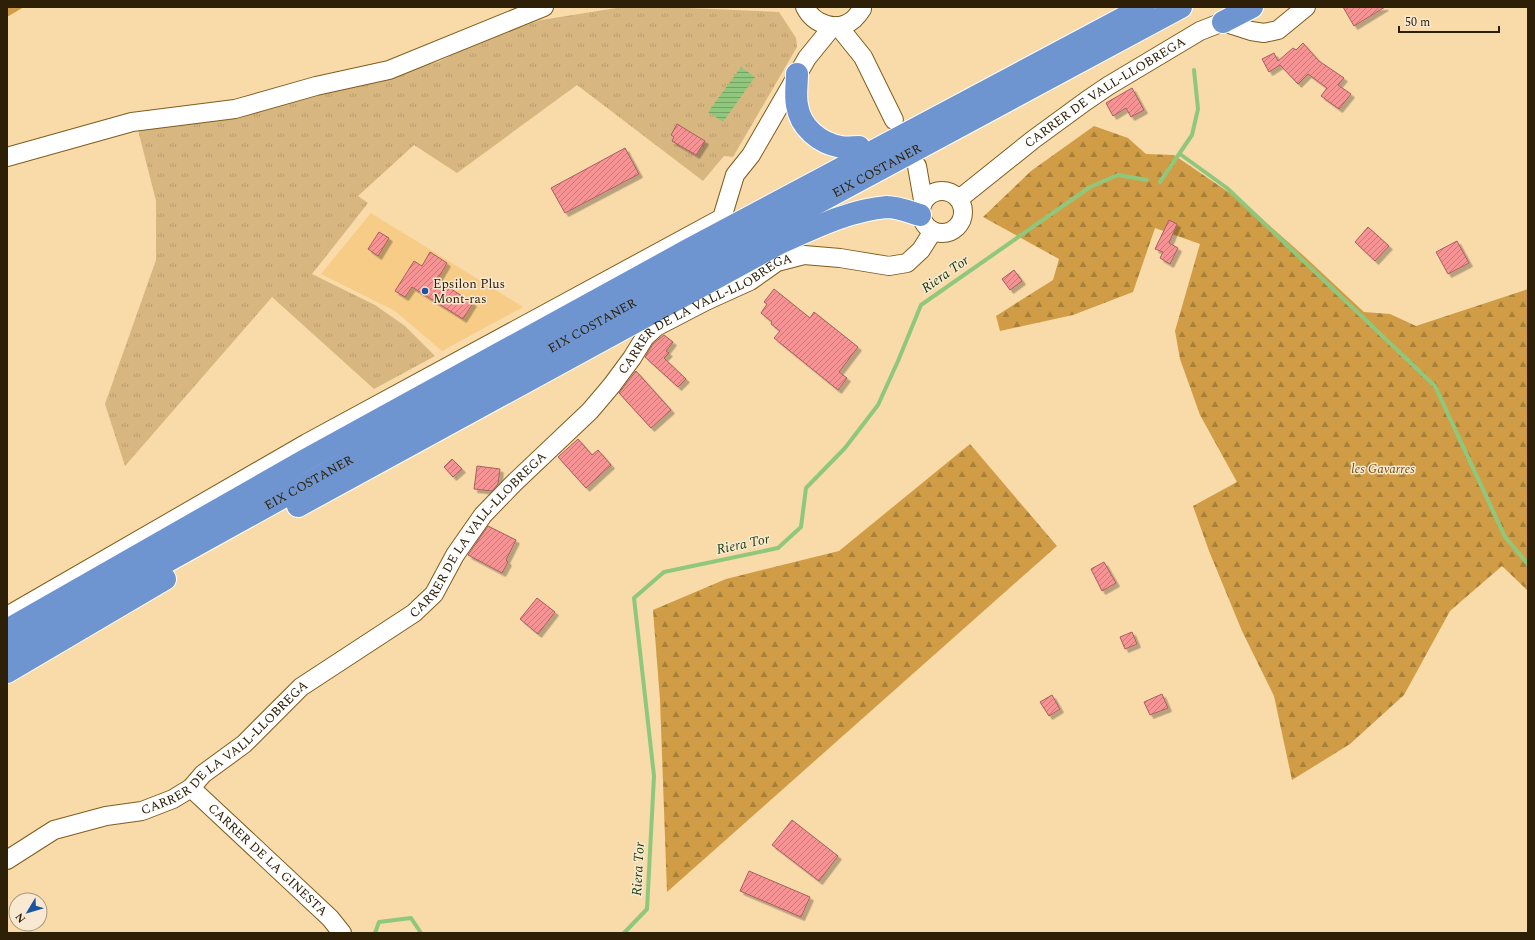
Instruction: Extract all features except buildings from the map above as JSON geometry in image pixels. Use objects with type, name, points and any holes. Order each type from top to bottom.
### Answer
[{"type":"highway","points":[[7,630],[307,459],[633,280],[1144,7]]},
{"type":"highway","name":"EIX COSTANER","points":[[7,650],[700,266],[1181,7]]},
{"type":"highway","points":[[1223,22],[1254,7]]},
{"type":"highway","points":[[722,218],[962,94],[1063,51]]},
{"type":"highway","points":[[802,66],[797,105],[800,118],[806,128],[814,136],[827,143],[841,147],[859,147]]},
{"type":"highway","points":[[7,672],[239,537],[778,244],[819,226],[856,213],[888,207],[925,216]]},
{"type":"street","points":[[7,157],[132,122],[235,109],[316,86],[389,70],[544,7]]},
{"type":"street","points":[[1254,7],[1252,16],[1256,27],[1264,33]]},
{"type":"street","points":[[1223,22],[1251,31],[1264,33],[1278,30],[1306,7]]},
{"type":"street","points":[[7,616],[314,440],[722,218],[735,175],[751,155],[802,66],[836,26],[854,19],[863,8]]},
{"type":"street","points":[[863,8],[860,32],[863,57]]},
{"type":"street","points":[[806,9],[818,22],[836,26],[863,57],[894,120]]},
{"type":"street","points":[[802,66],[809,34],[806,9]]},
{"type":"street","name":"CARRER DE VALL-LLOBREGA","points":[[959,199],[1034,139],[1108,86],[1200,30],[1223,22]]},
{"type":"street","points":[[918,166],[942,190],[949,192],[959,199],[963,213],[959,225],[947,233],[940,233],[925,216],[918,166]]},
{"type":"street","points":[[925,216],[934,192],[942,190]]},
{"type":"street","name":"CARRER DE LA VALL-LLOBREGA","points":[[7,860],[54,830],[106,816],[142,811],[173,799],[191,788],[202,774],[244,744],[300,687],[414,613],[434,594],[455,555],[483,515],[514,483],[590,411],[632,358],[644,337],[656,327],[706,301],[750,281],[777,262],[804,255],[840,258],[889,266],[907,263],[921,250],[925,216]]},
{"type":"street","name":"CARRER DE LA GINESTA","points":[[191,788],[330,918],[342,933]]},
{"type":"shaded area","points":[[741,67],[755,77],[723,122],[708,112]]},
{"type":"shaded area","name":"Epsilon Plus Mont-ras","points":[[371,213],[523,307],[442,351],[395,311],[321,274]]},
{"type":"green space","points":[[7,7],[24,7],[7,17]]},
{"type":"green space","points":[[623,7],[664,7],[779,12],[796,38],[797,47],[733,157],[724,156],[703,181],[577,85],[457,173],[414,145],[358,196],[368,203],[312,274],[375,305],[405,326],[435,356],[374,389],[272,297],[125,466],[105,404],[156,260],[156,201],[138,130],[438,62],[481,41],[541,20]]},
{"type":"green space","name":"les Gavarres","points":[[1094,126],[1128,138],[1146,154],[1174,155],[1243,202],[1364,312],[1390,314],[1416,326],[1528,289],[1528,591],[1502,566],[1450,611],[1404,695],[1350,744],[1292,780],[1274,696],[1242,631],[1209,551],[1193,506],[1237,482],[1200,415],[1180,359],[1175,331],[1200,244],[1155,228],[1133,292],[1073,315],[1000,331],[996,316],[1053,280],[1059,259],[983,217],[1031,171]]},
{"type":"green space","points":[[970,444],[1057,546],[667,892],[660,700],[653,610],[726,579],[839,551]]},
{"type":"waterway","name":"Riera Tor","points":[[1160,182],[1192,135],[1198,109],[1194,70]]},
{"type":"waterway","points":[[1180,154],[1227,188],[1435,386],[1505,537],[1528,564]]},
{"type":"waterway","name":"Riera Tor","points":[[624,933],[647,909],[654,776],[634,598],[664,572],[778,548],[801,527],[806,488],[845,448],[878,405],[921,305],[1090,187],[1118,175],[1147,180]]},
{"type":"waterway","name":"Riera Tor","points":[[375,933],[379,922],[411,918],[421,933]]},
{"type":"place","name":"Epsilon Plus Mont-ras","points":[[425,291]]}]
